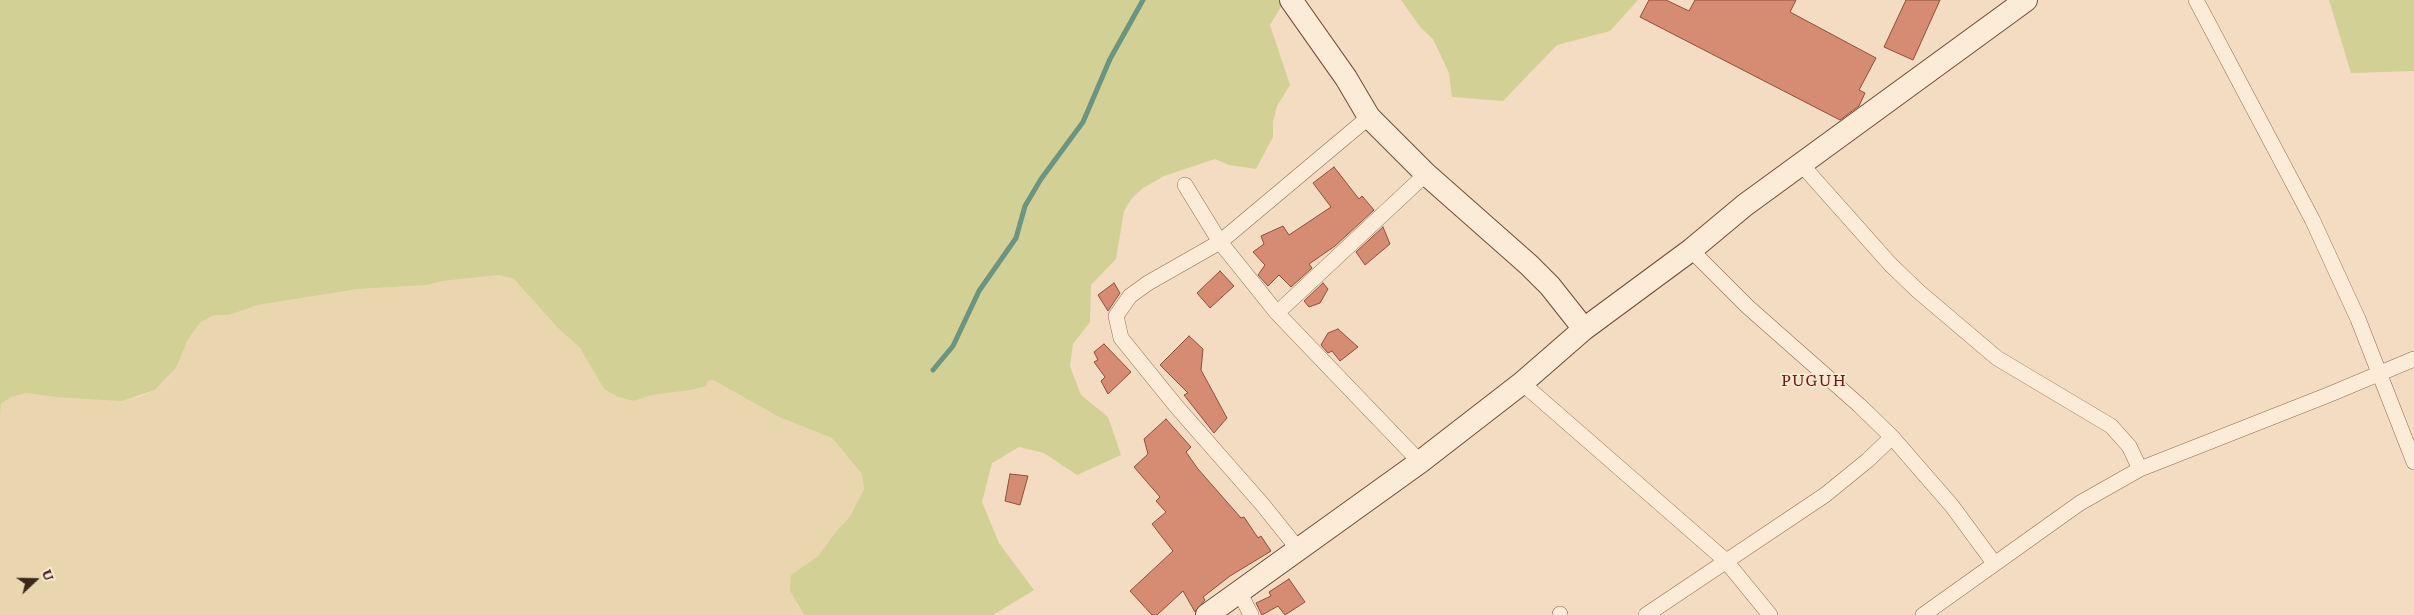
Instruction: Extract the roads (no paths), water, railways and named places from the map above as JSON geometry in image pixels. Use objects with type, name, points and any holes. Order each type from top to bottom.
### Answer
[{"type":"street","points":[[1291,0],[1346,78],[1369,117],[1426,174],[1529,265],[1550,286],[1584,329]]},
{"type":"street","points":[[1207,615],[1420,462],[1522,383],[1584,329],[1691,250],[1801,164],[2026,0]]},
{"type":"street","points":[[2196,0],[2312,219],[2358,318],[2414,462]]},
{"type":"street","points":[[1299,550],[1176,406],[1121,338],[1116,316],[1130,296],[1148,283],[1220,242],[1369,117]]},
{"type":"street","points":[[1801,164],[1890,264],[1918,291],[1997,358],[2111,426],[2129,446],[2140,469]]},
{"type":"street","points":[[1277,313],[1426,174]]},
{"type":"street","points":[[1185,185],[1220,242],[1277,313],[1420,462]]},
{"type":"street","points":[[1691,250],[1748,307],[1859,405],[1892,437],[1952,506],[1994,563]]},
{"type":"street","points":[[1923,615],[1994,563],[2052,525],[2080,503],[2140,469],[2328,396],[2378,372],[2414,359]]},
{"type":"street","points":[[1522,383],[1647,495],[1725,560],[1770,615]]},
{"type":"street","points":[[1646,615],[1725,560],[1824,496],[1892,437]]},
{"type":"street","points":[[1240,593],[1251,615]]},
{"type":"waterway","points":[[933,370],[953,346],[979,291],[1016,238],[1025,206],[1041,179],[1083,122],[1110,59],[1143,0]]},
{"type":"district","name":"PUGUH","points":[[1814,381]]}]
